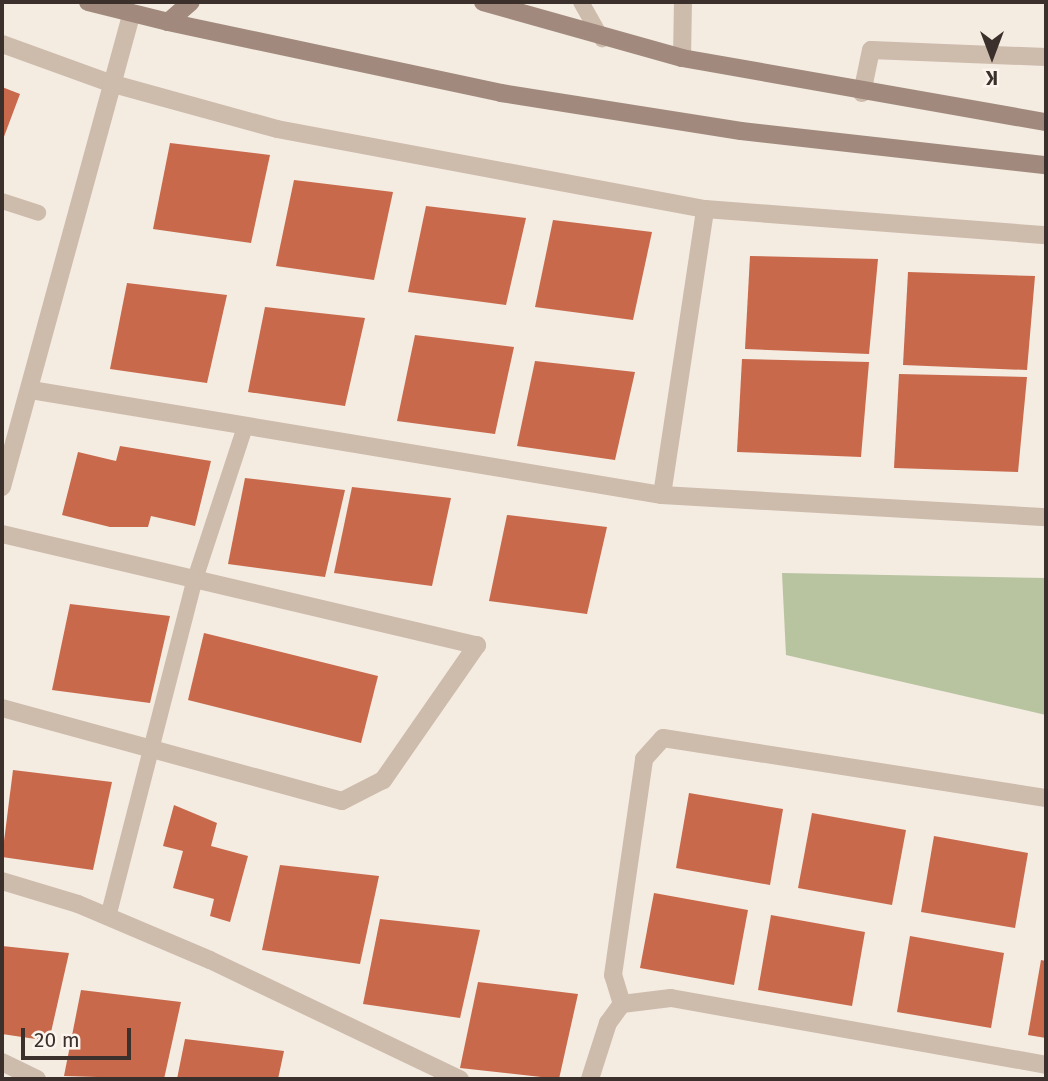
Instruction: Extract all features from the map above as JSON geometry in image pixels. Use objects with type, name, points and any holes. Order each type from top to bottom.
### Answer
[{"type":"main road","points":[[87,2],[131,14],[500,93],[741,131],[1046,165]]},
{"type":"main road","points":[[168,22],[191,2]]},
{"type":"main road","points":[[483,2],[602,39],[682,58],[862,93],[1046,122]]},
{"type":"street","points":[[682,58],[683,2]]},
{"type":"street","points":[[2,487],[31,390],[110,83],[131,14]]},
{"type":"street","points":[[2,44],[110,83],[277,129],[705,209],[1046,235]]},
{"type":"street","points":[[862,93],[871,50],[1046,57]]},
{"type":"street","points":[[662,495],[705,209]]},
{"type":"street","points":[[31,390],[662,495],[1046,517]]},
{"type":"street","points":[[2,534],[477,645],[383,780],[342,801],[2,708]]},
{"type":"street","points":[[622,1004],[613,975],[644,759],[663,738],[1046,797]]},
{"type":"street","points":[[2,881],[108,917],[350,1022],[460,1079]]},
{"type":"street","points":[[590,1079],[608,1023],[622,1004],[671,998],[1046,1065]]},
{"type":"street","points":[[2,1062],[37,1079]]},
{"type":"lane","points":[[581,2],[602,39]]},
{"type":"lane","points":[[2,201],[38,213]]},
{"type":"lane","points":[[108,917],[195,579],[245,427]]},
{"type":"green space","points":[[782,573],[1046,578],[1046,715],[786,655]]},
{"type":"building","points":[[2,87],[20,94],[2,142]]},
{"type":"building","points":[[170,143],[270,155],[251,243],[153,229]]},
{"type":"building","points":[[294,180],[393,192],[374,280],[276,266]]},
{"type":"building","points":[[426,206],[526,218],[506,305],[408,292]]},
{"type":"building","points":[[553,220],[652,232],[633,320],[535,307]]},
{"type":"building","points":[[750,256],[878,259],[869,354],[745,349]]},
{"type":"building","points":[[908,272],[1035,276],[1027,370],[903,365]]},
{"type":"building","points":[[127,283],[227,295],[207,383],[110,369]]},
{"type":"building","points":[[265,307],[365,318],[345,406],[248,392]]},
{"type":"building","points":[[415,335],[514,347],[495,434],[397,421]]},
{"type":"building","points":[[742,359],[869,362],[861,457],[737,452]]},
{"type":"building","points":[[535,361],[635,372],[615,460],[517,446]]},
{"type":"building","points":[[899,374],[1027,377],[1018,472],[894,468]]},
{"type":"building","points":[[120,446],[211,461],[195,526],[151,516],[148,527],[110,527],[62,515],[78,452],[116,461]]},
{"type":"building","points":[[245,478],[345,490],[325,577],[228,564]]},
{"type":"building","points":[[352,487],[451,498],[432,586],[334,573]]},
{"type":"building","points":[[507,515],[607,527],[587,614],[489,601]]},
{"type":"building","points":[[70,604],[170,616],[150,703],[52,690]]},
{"type":"building","points":[[204,633],[378,676],[361,743],[188,700]]},
{"type":"building","points":[[13,770],[112,782],[93,870],[2,857]]},
{"type":"building","points":[[689,793],[783,809],[770,885],[676,868]]},
{"type":"building","points":[[174,805],[217,823],[211,846],[248,856],[230,922],[210,916],[214,899],[173,888],[183,851],[163,846]]},
{"type":"building","points":[[812,813],[906,830],[892,905],[798,888]]},
{"type":"building","points":[[934,836],[1028,853],[1015,928],[921,912]]},
{"type":"building","points":[[280,865],[379,876],[360,964],[262,950]]},
{"type":"building","points":[[654,893],[748,910],[734,985],[640,968]]},
{"type":"building","points":[[771,915],[865,932],[852,1006],[758,990]]},
{"type":"building","points":[[380,919],[480,930],[460,1018],[363,1004]]},
{"type":"building","points":[[910,936],[1004,953],[991,1028],[897,1012]]},
{"type":"building","points":[[2,946],[69,953],[49,1041],[2,1034]]},
{"type":"building","points":[[1041,960],[1046,961],[1046,1038],[1028,1035]]},
{"type":"building","points":[[478,982],[578,994],[559,1079],[460,1068]]},
{"type":"building","points":[[81,990],[181,1002],[164,1079],[64,1076]]},
{"type":"building","points":[[185,1039],[284,1051],[278,1079],[177,1079]]}]
